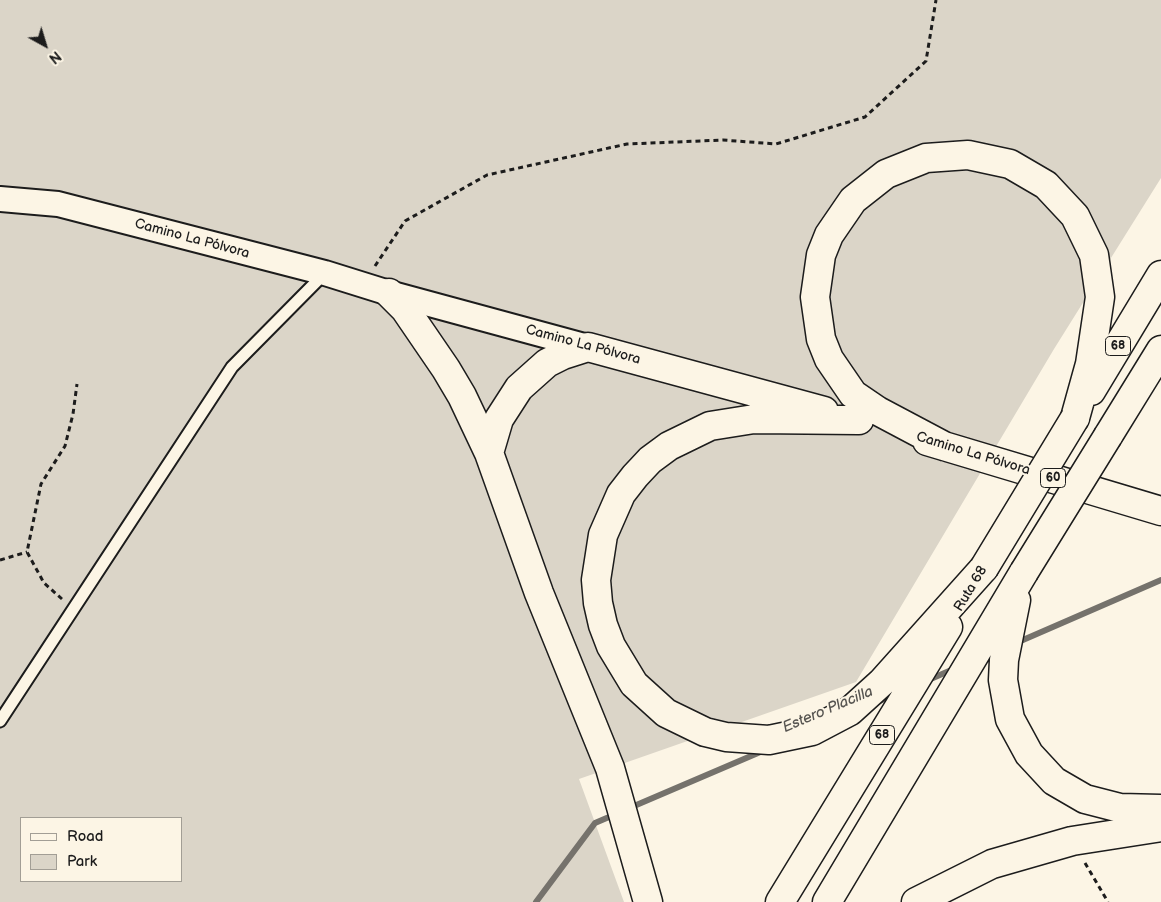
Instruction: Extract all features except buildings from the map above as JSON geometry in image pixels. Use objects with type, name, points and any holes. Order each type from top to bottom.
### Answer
[{"type":"highway","points":[[944,446],[878,411],[853,394],[829,359],[821,339],[815,297],[816,276],[824,248],[840,217],[853,200],[886,174],[926,158],[968,155],[1010,164],[1046,185],[1075,216],[1094,255],[1100,297],[1090,364],[1075,418]]},
{"type":"highway","name":"Ruta 68","points":[[780,902],[1161,275]]},
{"type":"highway","points":[[389,293],[405,309],[446,369],[489,453],[539,592],[610,768],[648,902]]},
{"type":"highway","points":[[489,453],[500,418],[519,388],[547,363],[564,354],[588,347]]},
{"type":"highway","name":"Camino La Pólvora","points":[[588,347],[859,420],[1161,511]]},
{"type":"highway","points":[[827,902],[1024,572],[1158,358]]},
{"type":"highway","points":[[859,420],[754,419],[710,426],[669,446],[650,460],[635,476],[621,494],[603,536],[596,580],[598,603],[608,639],[621,666],[634,684],[666,713],[691,726],[719,736],[747,740],[769,740],[812,731],[850,710],[882,682],[984,568]]},
{"type":"highway","points":[[1024,572],[1012,614],[1004,666],[1005,700],[1018,738],[1040,768],[1069,791],[1102,805],[1120,808],[1161,809]]},
{"type":"highway","points":[[916,902],[992,864],[1072,841],[1161,827]]},
{"type":"street","name":"Camino La Pólvora","points":[[0,199],[58,204],[325,273],[389,293],[588,347]]},
{"type":"lane","points":[[0,721],[232,367],[325,273]]},
{"type":"path","points":[[363,285],[405,221],[487,175],[628,144],[723,140],[776,144],[865,117],[926,61],[936,0]]},
{"type":"path","points":[[73,610],[44,583],[27,552],[41,484],[65,446],[73,414],[76,384]]},
{"type":"path","points":[[0,560],[27,552]]},
{"type":"path","points":[[1072,841],[1108,902]]},
{"type":"green space","points":[[0,0],[1161,0],[1161,178],[1054,349],[856,682],[579,779],[624,902],[0,902]]},
{"type":"waterway","name":"Estero Placilla","points":[[1016,643],[1161,580]]},
{"type":"waterway","name":"Estero Placilla","points":[[926,681],[956,668]]},
{"type":"waterway","name":"Estero Placilla","points":[[875,703],[896,694]]},
{"type":"waterway","name":"Estero Placilla","points":[[627,809],[765,750]]},
{"type":"waterway","name":"Estero Placilla","points":[[536,902],[595,823],[616,814]]}]
